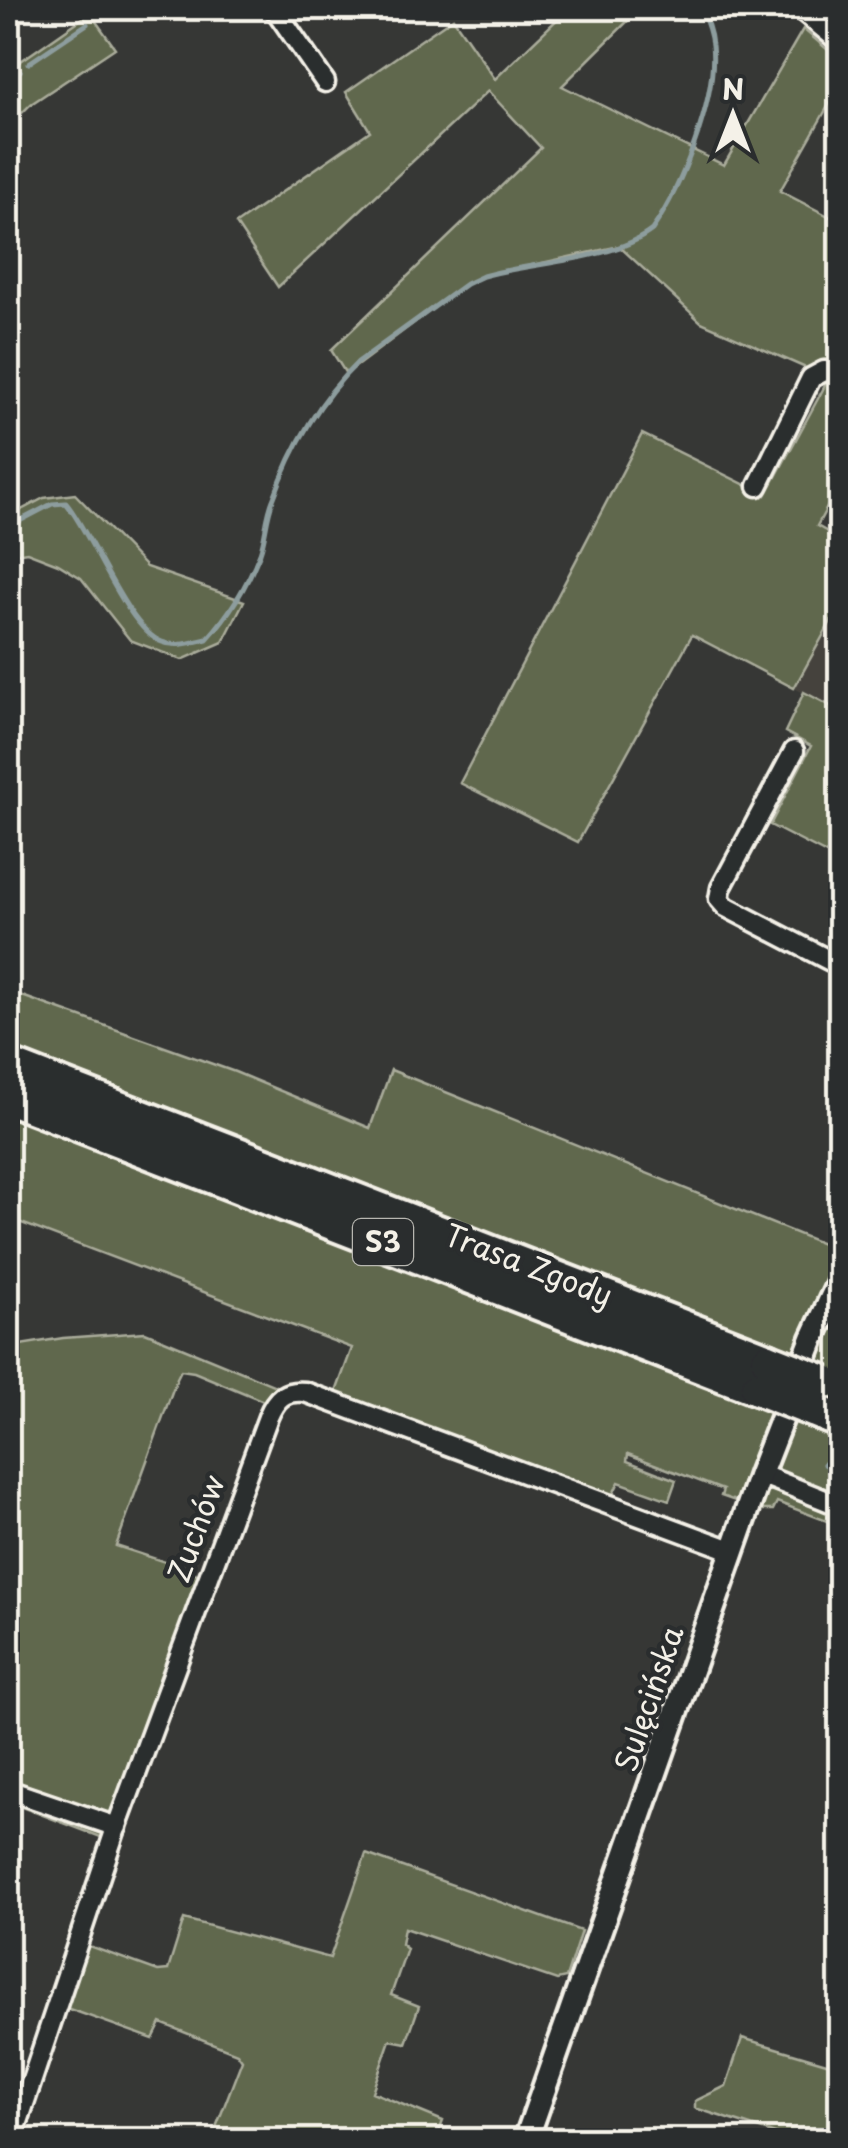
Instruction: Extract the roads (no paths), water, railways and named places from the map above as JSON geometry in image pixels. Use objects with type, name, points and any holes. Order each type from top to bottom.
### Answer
[{"type":"highway","name":"Trasa Zgody","points":[[8,1065],[830,1400]]},
{"type":"highway","name":"Trasa Zgody","points":[[8,1097],[763,1374]]},
{"type":"street","points":[[274,8],[324,82]]},
{"type":"street","points":[[798,8],[840,42]]},
{"type":"street","points":[[758,486],[811,378],[824,370],[840,373]]},
{"type":"street","points":[[794,751],[721,888],[719,899],[726,907],[840,966]]},
{"type":"street","name":"Sulęcińska","points":[[526,2140],[760,1474],[840,1280]]},
{"type":"street","name":"Zuchów","points":[[12,2140],[117,1827],[268,1417],[280,1396],[286,1392],[305,1392],[734,1551]]},
{"type":"street","points":[[760,1474],[840,1506]]},
{"type":"street","points":[[8,1790],[117,1827]]},
{"type":"waterway","points":[[8,527],[52,504],[66,503],[123,600],[149,634],[173,644],[207,639],[230,609],[255,564],[271,506],[298,444],[319,409],[358,362],[466,284],[483,276],[594,254],[636,240],[652,230],[685,167],[709,90],[712,45],[701,8]]},
{"type":"waterway","points":[[29,63],[87,24]]},
{"type":"waterway","points":[[8,80],[20,71]]},
{"type":"waterway","points":[[824,1464],[840,1471]]}]
